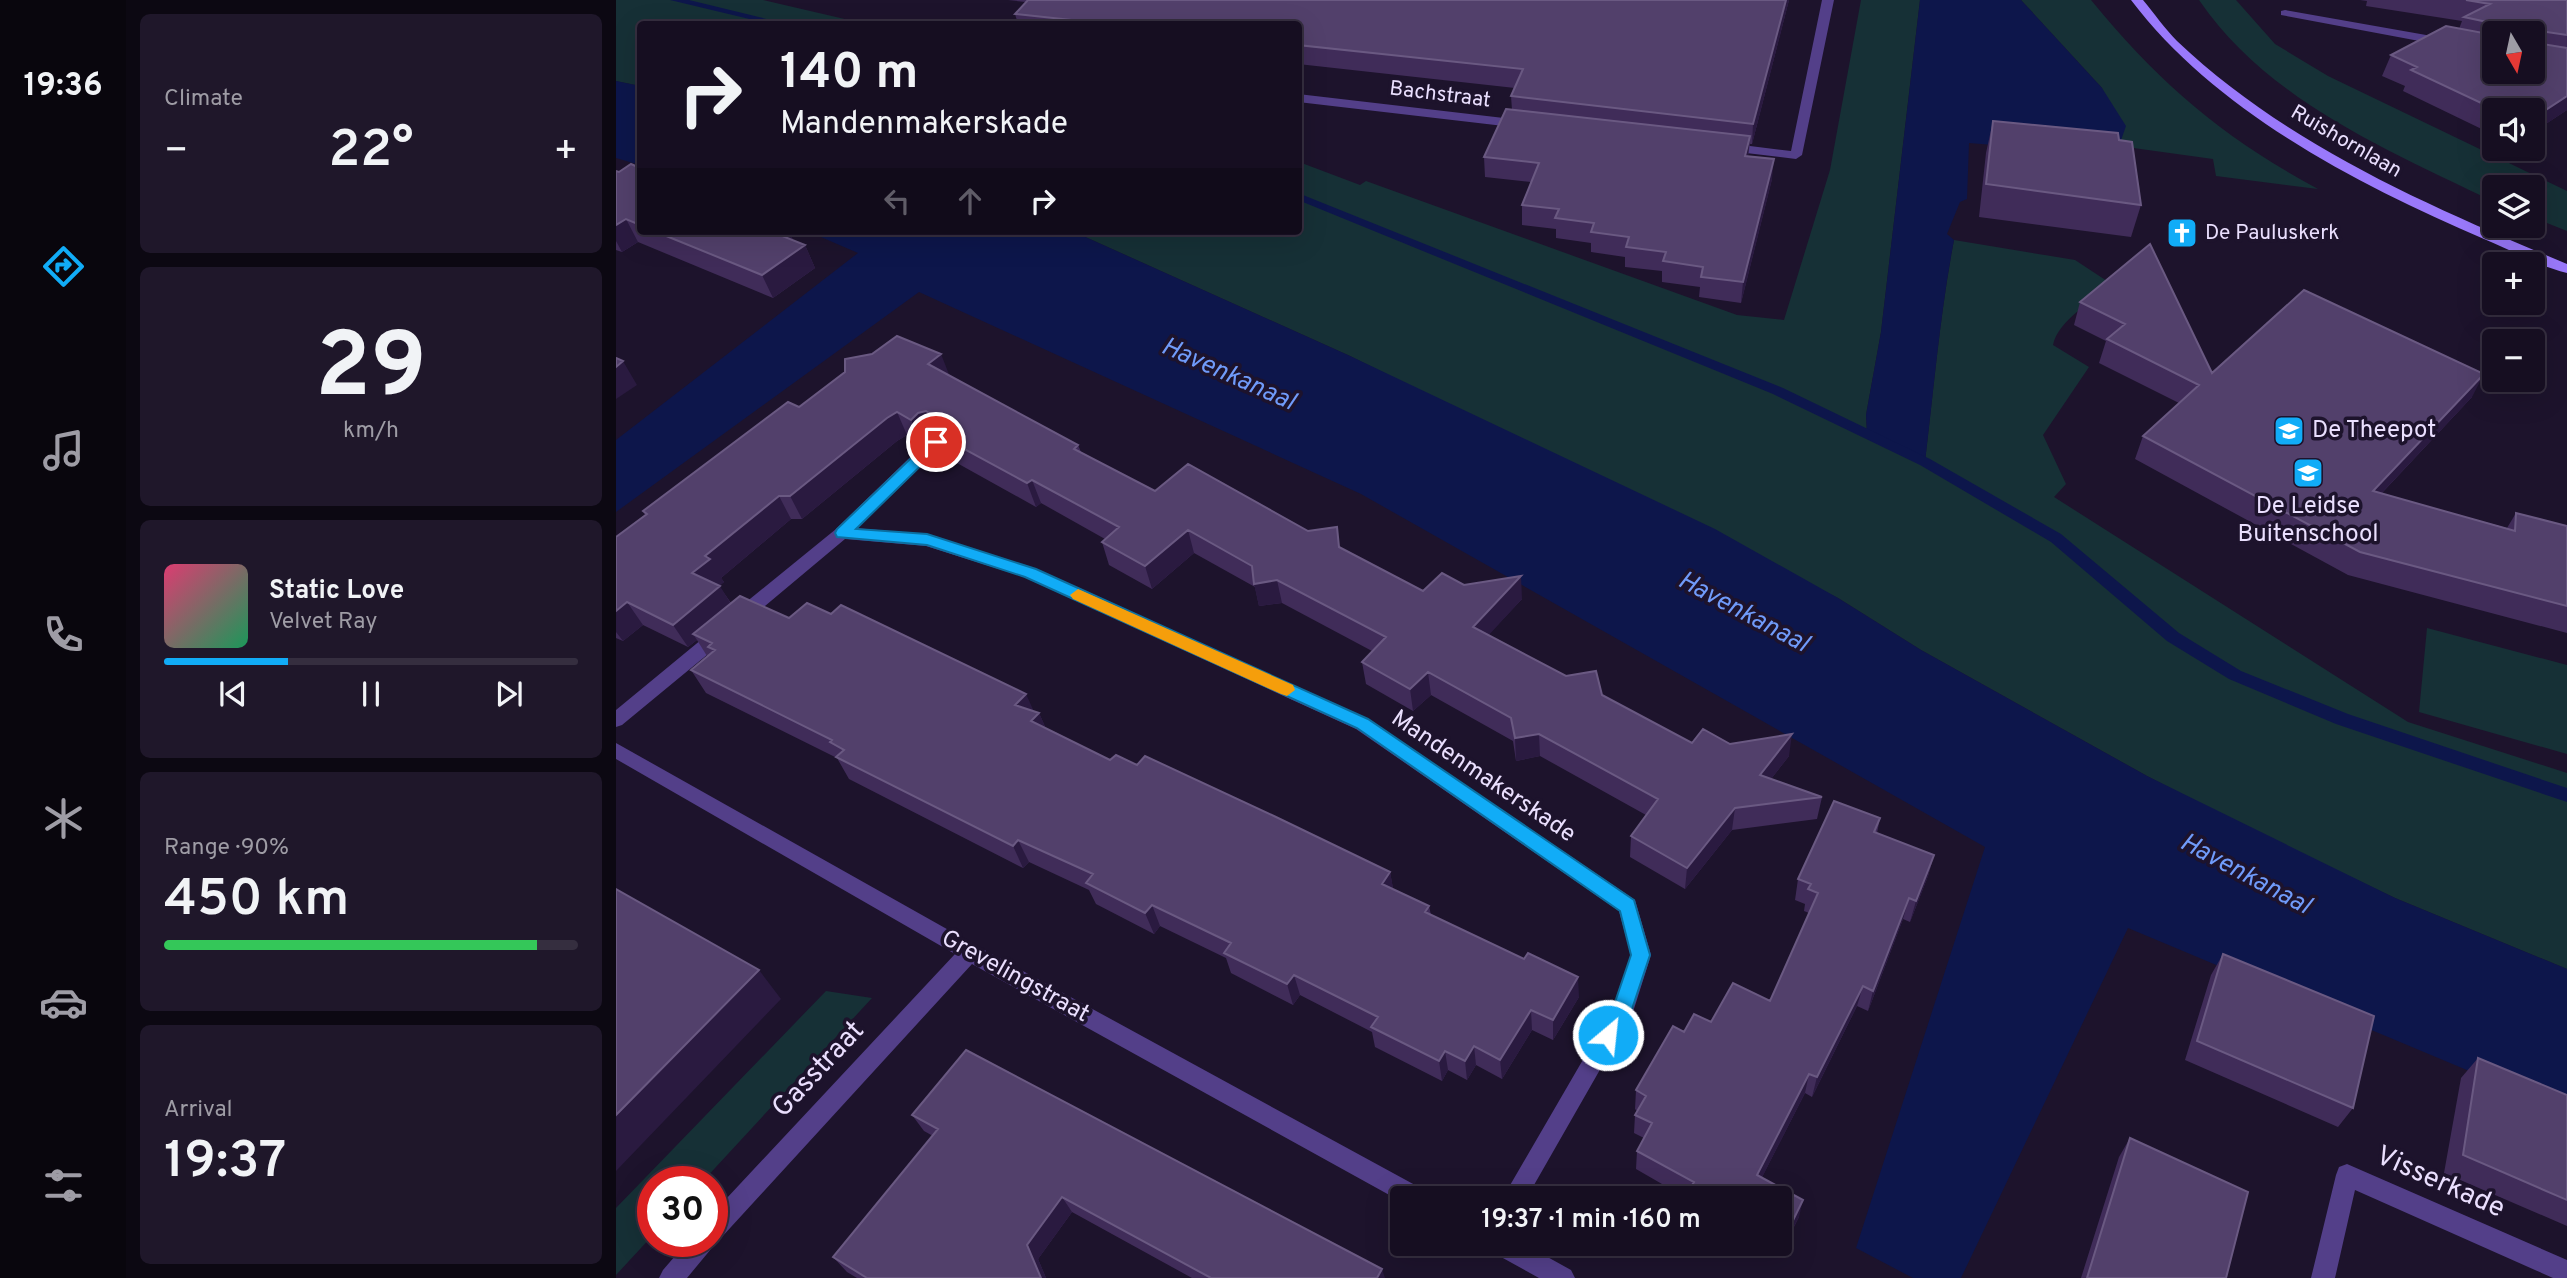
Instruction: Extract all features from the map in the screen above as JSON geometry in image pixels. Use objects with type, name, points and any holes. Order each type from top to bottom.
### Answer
[{"type":"main road","name":"Ruishornlaan","points":[[2137,0],[2172,42],[2225,87],[2288,132],[2354,172],[2430,211],[2567,269]]},
{"type":"street","points":[[1713,146],[1796,155],[1828,0]]},
{"type":"street","points":[[2285,13],[2482,49]]},
{"type":"street","name":"Bachstraat","points":[[1302,98],[1537,126]]},
{"type":"street","points":[[616,720],[842,533],[936,442]]},
{"type":"street","name":"Mandenmakerskade","points":[[842,533],[927,540],[1030,573],[1363,724],[1628,906],[1641,955],[1622,1012],[1521,1186]]},
{"type":"street","name":"Grevelingstraat","points":[[616,750],[970,952],[1394,1186]]},
{"type":"street","name":"Gasstraat","points":[[728,1214],[970,952]]},
{"type":"street","name":"Visserkade","points":[[2323,1278],[2347,1175],[2567,1272]]},
{"type":"street","points":[[1522,1256],[1563,1278]]},
{"type":"street","points":[[671,1278],[689,1257]]},
{"type":"green space","points":[[616,0],[763,0],[853,21],[637,21],[637,85],[616,81]]},
{"type":"green space","points":[[1861,0],[1920,0],[1881,332],[1866,415],[1867,433],[1925,461],[1941,322],[1954,240],[2075,260],[2113,285],[2069,319],[2056,336],[2053,345],[2089,367],[2043,435],[2066,484],[2054,497],[2408,722],[2567,773],[2567,969],[2395,898],[2244,826],[2147,776],[1921,650],[1838,598],[1350,356],[1081,235],[1302,235],[1302,163],[1360,185],[1366,181],[1737,315],[1784,320],[1830,170]]},
{"type":"green space","points":[[2021,0],[2091,0],[2142,58],[2194,106],[2252,149],[2318,189],[2216,176],[2213,159],[2119,146],[2102,88]]},
{"type":"green space","points":[[2199,0],[2236,0],[2275,44],[2328,76],[2482,150],[2482,161],[2505,161],[2534,175],[2482,175],[2482,196],[2372,142],[2333,119],[2295,95],[2259,67],[2227,36]]},
{"type":"green space","points":[[2545,180],[2567,191],[2567,231],[2545,222]]},
{"type":"green space","points":[[2427,628],[2567,665],[2567,754],[2419,712]]},
{"type":"green space","points":[[826,991],[872,998],[717,1166],[657,1166]]},
{"type":"green space","points":[[637,1186],[637,1252],[616,1275],[616,1208]]},
{"type":"water","points":[[1920,0],[2021,0],[2102,88],[2126,126],[2119,146],[2104,154],[1969,143],[1967,199],[1960,202],[1947,234],[1954,240],[1941,323],[1925,462],[1867,433],[1866,415],[1881,332]]},
{"type":"water","points":[[616,81],[637,85],[637,164],[616,158]]},
{"type":"water","name":"Havenkanaal","points":[[816,235],[1081,235],[1350,356],[1715,529],[1838,598],[1921,650],[2147,776],[2395,898],[2567,969],[2567,1112],[2128,928],[1961,1278],[1913,1278],[1856,1248],[1985,847],[1361,494],[919,292],[616,512],[616,440],[858,253]]},
{"type":"building","points":[[1028,0],[1786,0],[1753,124],[1511,96],[1523,69],[1302,45],[1302,21],[1081,21],[1015,14]]},
{"type":"building","points":[[2466,0],[2567,0],[2567,35],[2545,32],[2545,21],[2483,21],[2464,17],[2490,4]]},
{"type":"building","points":[[2446,26],[2482,33],[2482,84],[2545,84],[2545,44],[2567,48],[2567,96],[2545,110],[2545,98],[2482,98],[2482,103],[2411,70],[2417,67],[2391,55]]},
{"type":"building","points":[[1506,109],[1750,136],[1745,156],[1774,159],[1743,282],[1701,277],[1703,267],[1663,261],[1666,252],[1626,247],[1629,237],[1591,232],[1594,223],[1555,218],[1559,209],[1522,205],[1539,163],[1484,157]]},
{"type":"building","points":[[1993,121],[2118,133],[2119,140],[2132,142],[2141,205],[1986,184]]},
{"type":"building","points":[[631,164],[637,167],[637,224],[626,219],[616,225],[616,171],[619,172]]},
{"type":"building","points":[[664,235],[780,235],[805,245],[762,275]]},
{"type":"building","points":[[2150,244],[2212,373],[2304,290],[2482,373],[2373,491],[2515,531],[2516,513],[2567,526],[2567,606],[2360,552],[2143,436],[2199,385],[2107,339],[2125,324],[2080,302]]},
{"type":"building","points":[[897,336],[941,354],[928,364],[1078,445],[1074,449],[1155,491],[1188,464],[1308,531],[1337,527],[1339,547],[1423,591],[1442,573],[1464,585],[1521,576],[1473,627],[1566,676],[1596,671],[1602,695],[1692,743],[1703,729],[1730,744],[1792,734],[1760,775],[1822,797],[1735,808],[1687,868],[1631,836],[1658,799],[1539,734],[1515,738],[1511,718],[1428,672],[1410,689],[1362,662],[1386,637],[1277,580],[1254,584],[1252,566],[1188,530],[1145,566],[1102,542],[1119,527],[1032,480],[1027,483],[929,430],[937,418],[926,411],[918,413],[911,420],[897,412],[887,418],[790,496],[779,496],[705,556],[710,559],[692,573],[720,586],[673,625],[627,602],[616,611],[616,537],[647,514],[643,511],[788,402],[799,407],[845,372],[845,359],[872,354]]},
{"type":"building","points":[[616,358],[623,361],[616,367]]},
{"type":"building","points":[[740,596],[789,618],[807,603],[831,614],[841,605],[1026,694],[1015,705],[1039,713],[1031,721],[1110,760],[1116,755],[1137,765],[1145,756],[1276,817],[1390,872],[1382,884],[1429,906],[1425,912],[1524,959],[1528,953],[1578,977],[1553,1020],[1531,1010],[1500,1060],[1474,1046],[1465,1061],[1445,1051],[1439,1061],[1371,1027],[1378,1017],[1294,975],[1287,984],[1224,953],[1231,943],[1152,905],[1145,913],[1086,883],[1093,874],[1018,840],[1013,846],[836,757],[844,750],[830,742],[832,740],[691,670],[715,650],[708,647],[712,643],[693,634]]},
{"type":"building","points":[[1834,801],[1880,818],[1874,832],[1934,855],[1916,901],[1909,898],[1873,991],[1863,986],[1817,1077],[1809,1074],[1757,1175],[1777,1186],[1692,1186],[1694,1182],[1637,1151],[1652,1123],[1635,1115],[1646,1096],[1636,1090],[1673,1026],[1684,1032],[1694,1014],[1711,1022],[1733,983],[1770,1001],[1818,893],[1808,889],[1811,884],[1798,879]]},
{"type":"building","points":[[616,889],[759,970],[616,1115]]},
{"type":"building","points":[[2223,954],[2374,1016],[2353,1108],[2197,1041]]},
{"type":"building","points":[[966,1050],[1382,1269],[1377,1278],[1211,1278],[1062,1197],[1027,1245],[1041,1278],[867,1278],[833,1257],[938,1129],[912,1115]]},
{"type":"building","points":[[2478,1058],[2567,1095],[2567,1200],[2463,1155]]},
{"type":"building","points":[[2130,1138],[2248,1192],[2226,1278],[2087,1278]]},
{"type":"building","points":[[1792,1194],[1803,1200],[1792,1223]]},
{"type":"waterway","points":[[675,0],[769,21]]},
{"type":"waterway","points":[[1302,198],[1778,391],[1925,462],[2056,538],[2173,637],[2235,675],[2342,719],[2567,795]]},
{"type":"slow traffic","points":[[1078,595],[1287,690]]},
{"type":"place","name":"De Pauluskerk","points":[[2182,233]]},
{"type":"place","name":"De Theepot","points":[[2289,431]]},
{"type":"place","name":"De Leidse Buitenschool","points":[[2308,473]]},
{"type":"route","points":[[936,442],[842,533],[927,540],[1030,573],[1363,724],[1628,906],[1641,955],[1622,1012],[1608,1035]]}]
